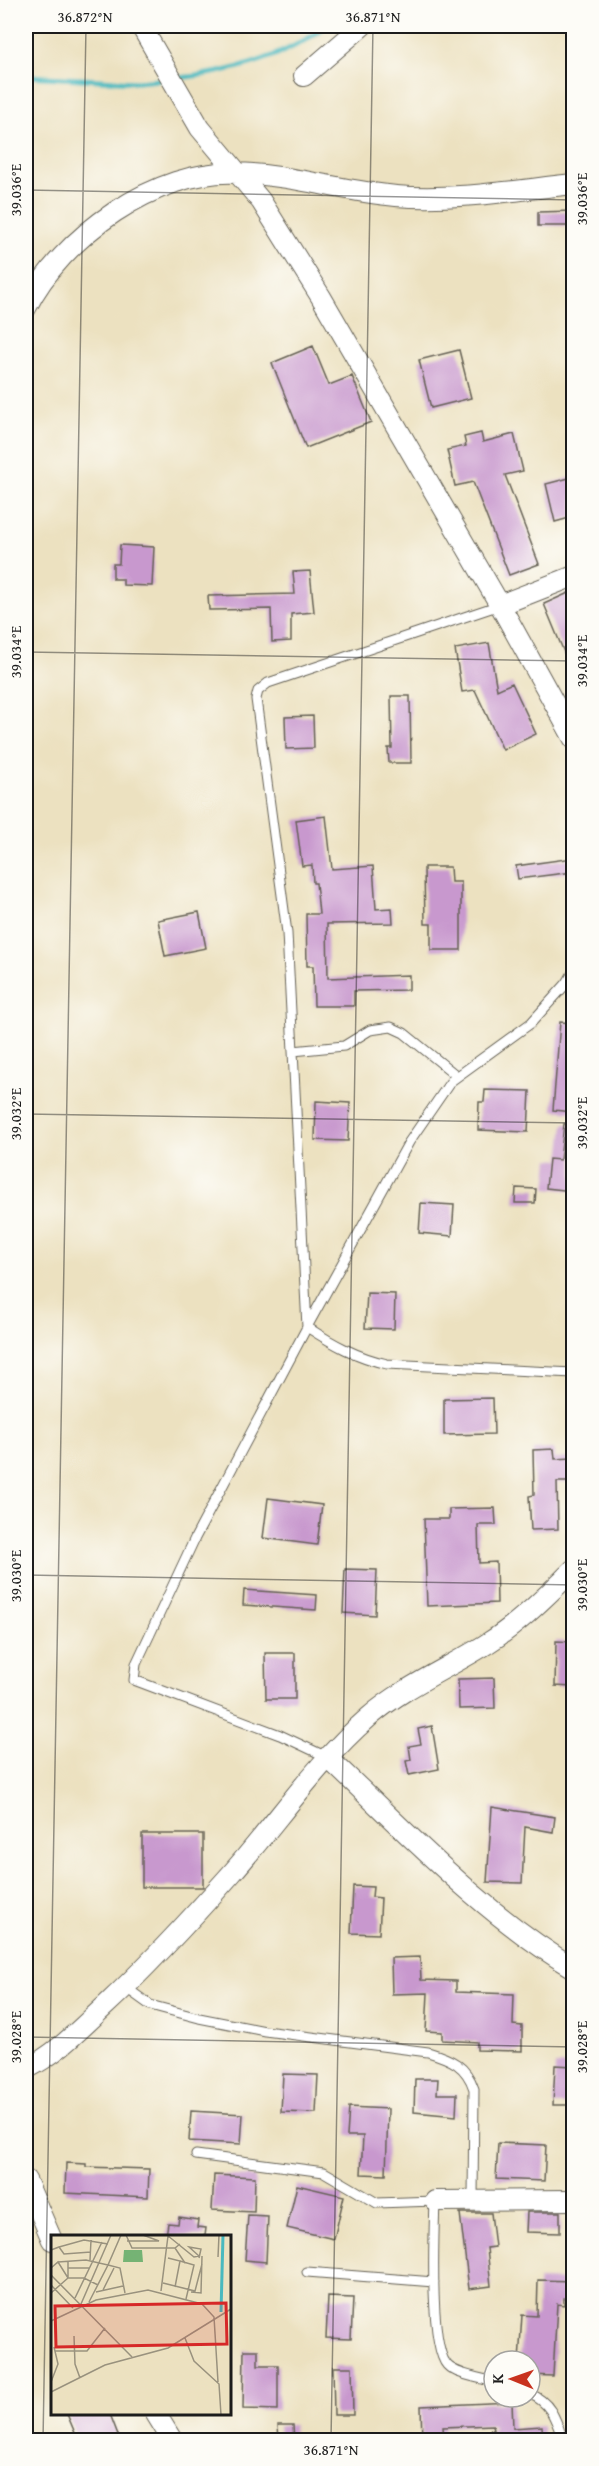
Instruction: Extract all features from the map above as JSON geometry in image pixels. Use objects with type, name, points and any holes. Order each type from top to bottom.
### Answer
[{"type":"street","points":[[141,26],[197,123],[261,201],[291,248],[501,605],[573,739]]},
{"type":"street","points":[[304,76],[362,26]]},
{"type":"street","points":[[26,308],[54,265],[118,210],[168,184],[199,176],[237,172],[398,196],[446,195],[573,184]]},
{"type":"street","points":[[501,605],[573,576]]},
{"type":"street","points":[[26,2069],[63,2045],[125,1987],[232,1873],[327,1757],[370,1717],[398,1695],[489,1642],[519,1620],[573,1569]]},
{"type":"street","points":[[327,1757],[470,1891],[524,1936],[573,1968]]},
{"type":"street","points":[[26,2180],[29,2204],[51,2238]]},
{"type":"street","points":[[435,2201],[573,2200]]},
{"type":"street","points":[[157,2415],[172,2440]]},
{"type":"lane","points":[[307,1327],[287,933],[256,699],[258,691],[268,684],[501,605]]},
{"type":"lane","points":[[327,1757],[280,1735],[134,1680],[136,1664],[195,1538],[409,1142],[439,1095],[457,1076],[531,1023],[567,983],[573,971]]},
{"type":"lane","points":[[293,1051],[344,1046],[370,1030],[391,1027],[404,1033],[457,1076]]},
{"type":"lane","points":[[307,1327],[338,1348],[364,1359],[387,1364],[573,1373]]},
{"type":"lane","points":[[125,1987],[150,2005],[199,2018],[265,2031],[428,2052],[454,2061],[470,2076],[474,2089],[473,2199]]},
{"type":"lane","points":[[196,2156],[324,2172],[377,2202],[435,2201],[434,2283],[440,2350],[446,2364],[482,2378]]},
{"type":"lane","points":[[307,2272],[434,2283]]},
{"type":"lane","points":[[542,2400],[550,2408],[563,2440]]},
{"type":"building","points":[[573,211],[573,226],[538,226],[538,212]]},
{"type":"building","points":[[313,346],[329,385],[352,376],[371,422],[306,448],[272,363]]},
{"type":"building","points":[[459,350],[471,398],[431,408],[419,360]]},
{"type":"building","points":[[481,433],[483,442],[514,434],[523,471],[505,475],[539,564],[509,575],[473,482],[455,486],[447,450],[466,446],[464,437]]},
{"type":"building","points":[[573,477],[573,517],[555,522],[546,484]]},
{"type":"building","points":[[120,545],[154,547],[152,586],[123,585],[123,579],[113,579],[113,564],[119,564]]},
{"type":"building","points":[[310,571],[314,612],[291,614],[291,641],[272,642],[271,609],[209,610],[208,596],[295,594],[293,572]]},
{"type":"building","points":[[573,591],[573,674],[544,604]]},
{"type":"building","points":[[489,643],[497,690],[512,683],[536,734],[503,750],[475,690],[462,692],[455,649]]},
{"type":"building","points":[[391,696],[410,696],[411,763],[389,763],[388,748],[392,748]]},
{"type":"building","points":[[313,716],[314,748],[286,749],[285,717]]},
{"type":"building","points":[[326,816],[332,869],[373,866],[376,909],[392,908],[393,923],[327,924],[328,978],[409,975],[409,990],[354,991],[354,1006],[314,1006],[313,966],[307,966],[306,914],[319,914],[316,883],[313,883],[312,865],[302,866],[296,820]]},
{"type":"building","points":[[573,858],[573,872],[518,879],[516,866]]},
{"type":"building","points":[[424,867],[450,867],[451,882],[461,882],[461,950],[431,950],[431,924],[425,924]]},
{"type":"building","points":[[199,912],[206,948],[165,956],[158,920]]},
{"type":"building","points":[[560,1022],[573,1023],[573,1112],[553,1110]]},
{"type":"building","points":[[485,1090],[530,1091],[528,1132],[478,1130],[479,1102],[484,1102]]},
{"type":"building","points":[[316,1101],[350,1103],[348,1141],[315,1140]]},
{"type":"building","points":[[564,1124],[573,1124],[573,1191],[546,1188],[549,1159],[560,1160]]},
{"type":"building","points":[[516,1188],[536,1189],[535,1203],[515,1203]]},
{"type":"building","points":[[421,1203],[454,1205],[452,1236],[419,1233]]},
{"type":"building","points":[[367,1293],[395,1294],[394,1329],[365,1328]]},
{"type":"building","points":[[493,1398],[494,1434],[444,1435],[444,1399]]},
{"type":"building","points":[[554,1449],[555,1459],[572,1458],[572,1482],[557,1482],[558,1529],[531,1530],[529,1496],[534,1495],[533,1450]]},
{"type":"building","points":[[268,1498],[322,1505],[317,1545],[263,1538]]},
{"type":"building","points":[[495,1508],[496,1525],[478,1525],[479,1563],[496,1562],[497,1603],[427,1606],[424,1519],[449,1519],[449,1509]]},
{"type":"building","points":[[345,1569],[377,1570],[375,1615],[343,1613]]},
{"type":"building","points":[[244,1590],[317,1595],[316,1610],[243,1605]]},
{"type":"building","points":[[556,1641],[573,1642],[573,1687],[555,1686]]},
{"type":"building","points":[[265,1653],[295,1653],[295,1699],[266,1699]]},
{"type":"building","points":[[494,1678],[495,1708],[459,1709],[458,1679]]},
{"type":"building","points":[[432,1726],[439,1769],[409,1775],[406,1761],[411,1760],[409,1746],[421,1744],[418,1729]]},
{"type":"building","points":[[492,1807],[555,1817],[553,1832],[525,1827],[522,1883],[487,1882]]},
{"type":"building","points":[[142,1834],[203,1834],[203,1887],[142,1887]]},
{"type":"building","points":[[353,1886],[373,1887],[372,1897],[381,1898],[379,1934],[351,1933]]},
{"type":"building","points":[[420,1957],[421,1980],[456,1981],[456,1992],[514,1994],[513,2025],[522,2026],[522,2051],[477,2050],[477,2042],[442,2040],[442,2032],[426,2031],[428,1993],[392,1994],[391,1958]]},
{"type":"building","points":[[555,2065],[573,2066],[573,2105],[553,2105]]},
{"type":"building","points":[[283,2074],[318,2075],[316,2113],[281,2112]]},
{"type":"building","points":[[415,2079],[438,2079],[437,2094],[457,2094],[456,2116],[414,2112]]},
{"type":"building","points":[[349,2107],[388,2109],[386,2175],[361,2174],[363,2136],[347,2136]]},
{"type":"building","points":[[191,2111],[243,2114],[241,2144],[189,2141]]},
{"type":"building","points":[[498,2143],[546,2145],[544,2181],[496,2179]]},
{"type":"building","points":[[66,2163],[86,2164],[86,2167],[149,2169],[148,2197],[65,2193]]},
{"type":"building","points":[[214,2175],[255,2177],[254,2212],[212,2210]]},
{"type":"building","points":[[297,2185],[344,2196],[334,2239],[287,2228]]},
{"type":"building","points":[[527,2212],[560,2212],[560,2233],[526,2232]]},
{"type":"building","points":[[460,2213],[491,2213],[495,2247],[487,2248],[491,2286],[469,2289]]},
{"type":"building","points":[[248,2215],[268,2216],[266,2262],[245,2260]]},
{"type":"building","points":[[179,2217],[198,2220],[197,2227],[206,2228],[205,2235],[166,2235],[168,2223],[178,2224]]},
{"type":"building","points":[[538,2280],[573,2281],[573,2298],[564,2298],[564,2305],[557,2304],[553,2376],[542,2376],[542,2349],[520,2349],[522,2315],[537,2316]]},
{"type":"building","points":[[328,2297],[353,2298],[351,2339],[326,2338]]},
{"type":"building","points":[[244,2350],[258,2350],[258,2365],[278,2365],[278,2410],[243,2409]]},
{"type":"building","points":[[333,2367],[352,2367],[353,2415],[334,2415]]},
{"type":"building","points":[[482,2403],[482,2409],[512,2409],[513,2428],[542,2426],[543,2440],[491,2440],[490,2430],[494,2430],[493,2425],[443,2427],[444,2439],[422,2440],[421,2406]]},
{"type":"building","points":[[67,2415],[110,2415],[120,2440],[78,2440]]},
{"type":"building","points":[[278,2425],[293,2425],[294,2440],[279,2440]]},
{"type":"waterway","points":[[177,78],[197,76],[255,62],[292,47],[326,26]]},
{"type":"waterway","points":[[26,76],[137,82],[168,79]]}]
